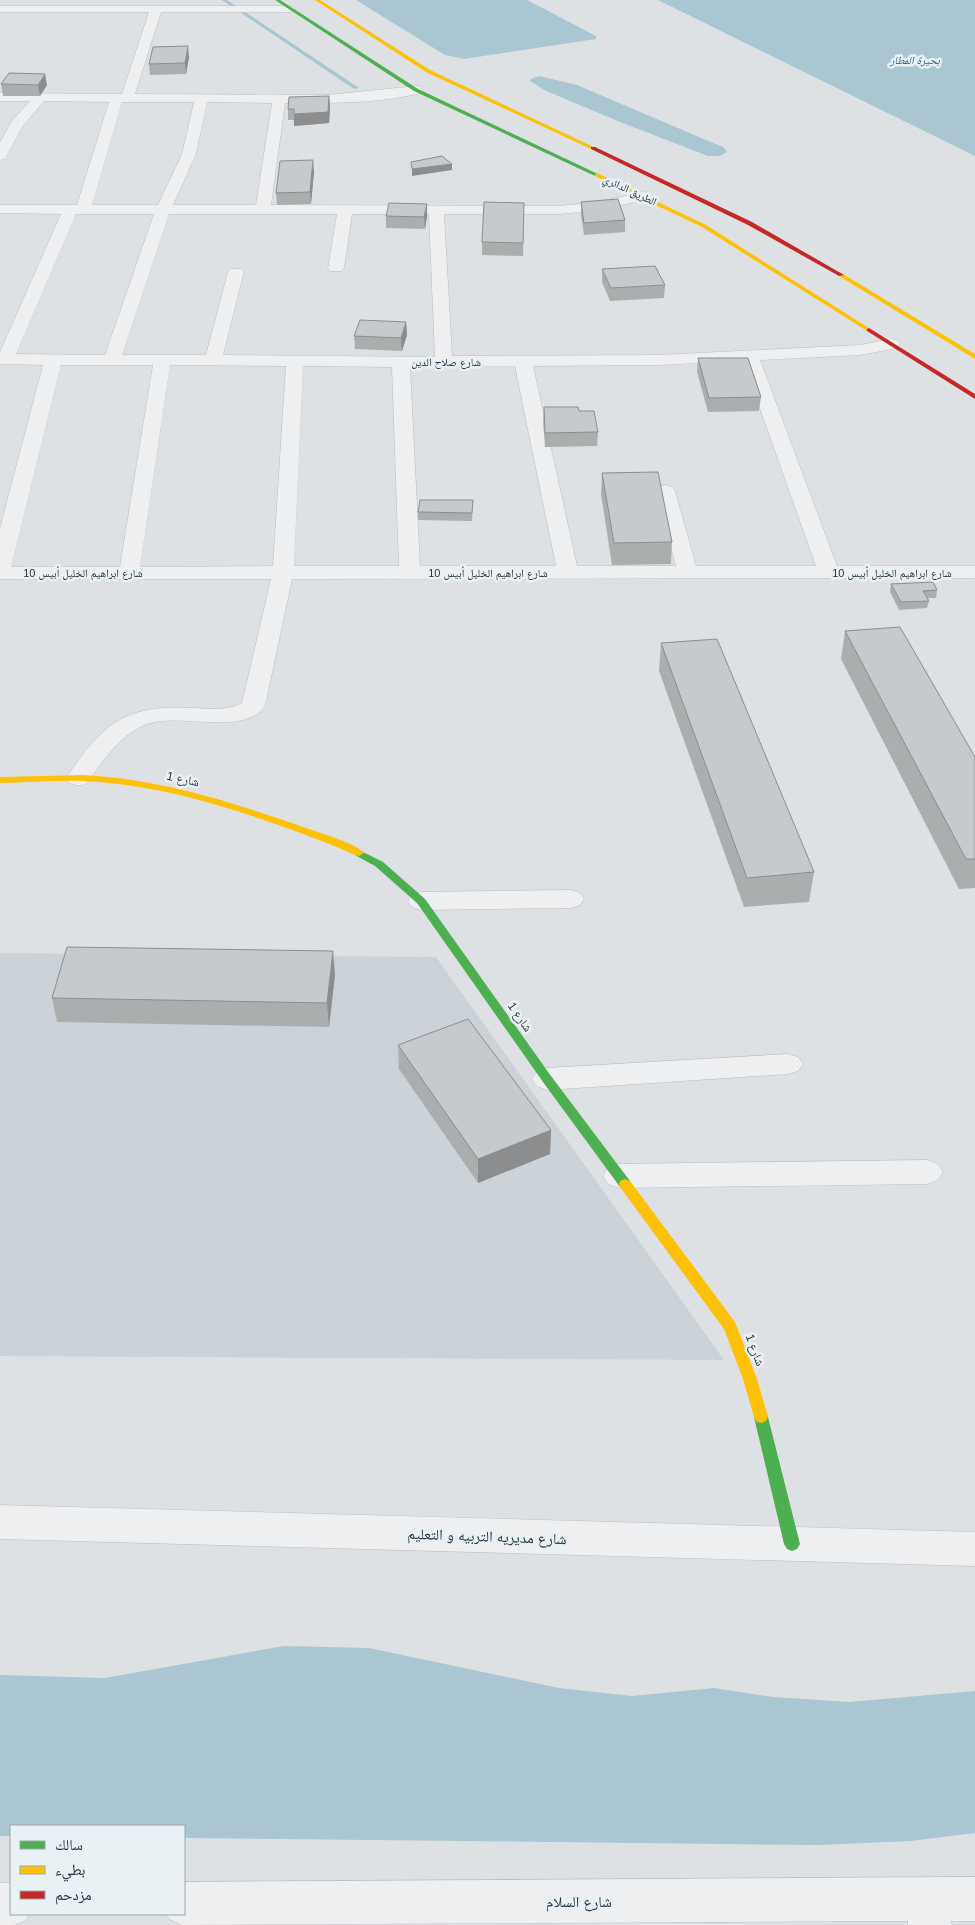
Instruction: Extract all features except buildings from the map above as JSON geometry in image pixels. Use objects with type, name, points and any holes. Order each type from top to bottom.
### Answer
[{"type":"main road","name":"الطريق الدائري","points":[[277,0],[416,90],[704,226],[975,397]]},
{"type":"main road","name":"الطريق الدائري","points":[[317,0],[428,71],[678,187],[795,248],[975,357]]},
{"type":"main road","name":"شارع 1","points":[[0,780],[78,778],[150,785],[196,795],[339,843],[379,864],[421,901],[547,1079],[730,1326],[744,1356],[754,1390],[792,1544]]},
{"type":"street","points":[[0,9],[31,5],[156,9],[290,9]]},
{"type":"street","points":[[2,360],[77,210],[156,9]]},
{"type":"street","points":[[0,97],[346,98],[416,90]]},
{"type":"street","points":[[0,156],[20,118],[41,98]]},
{"type":"street","points":[[112,360],[163,210],[178,183],[189,154],[201,98]]},
{"type":"street","points":[[262,210],[279,98]]},
{"type":"street","points":[[0,209],[558,210],[594,207],[643,196]]},
{"type":"street","points":[[336,268],[345,210]]},
{"type":"street","points":[[436,210],[444,362]]},
{"type":"street","points":[[213,361],[236,272]]},
{"type":"street","name":"شارع صلاح الدين","points":[[2,360],[444,362],[668,360],[860,350],[891,344]]},
{"type":"street","points":[[750,356],[829,573]]},
{"type":"street","points":[[0,567],[53,360]]},
{"type":"street","points":[[129,573],[162,361]]},
{"type":"street","points":[[523,361],[568,573]]},
{"type":"street","points":[[78,778],[100,748],[124,726],[139,718],[157,715],[233,715],[246,713],[253,706],[283,573],[295,362]]},
{"type":"street","points":[[401,362],[410,573]]},
{"type":"street","points":[[665,491],[688,573]]},
{"type":"street","name":"شارع ابراهيم الخليل أبيس 10","points":[[0,573],[975,572]]},
{"type":"street","points":[[421,901],[571,899]]},
{"type":"street","points":[[547,1079],[788,1064]]},
{"type":"street","points":[[619,1176],[926,1172]]},
{"type":"street","name":"شارع مديريه التربيه و التعليم","points":[[0,1522],[975,1549]]},
{"type":"street","name":"شارع السلام","points":[[185,1904],[928,1912],[975,1899]]},
{"type":"shaded area","points":[[0,953],[436,957],[724,1360],[0,1356]]},
{"type":"water","points":[[356,0],[527,0],[596,36],[596,39],[464,59],[445,55]]},
{"type":"water","name":"بحيرة المطار","points":[[658,0],[975,0],[975,156]]},
{"type":"water","points":[[539,76],[577,85],[723,147],[727,152],[720,156],[708,156],[620,122],[544,90],[529,80]]},
{"type":"water","points":[[284,1646],[369,1648],[559,1688],[632,1696],[714,1688],[773,1697],[849,1702],[975,1691],[975,1833],[911,1841],[818,1845],[185,1838],[185,1825],[10,1825],[10,1836],[0,1836],[0,1675],[105,1678]]},
{"type":"waterway","points":[[224,0],[356,88]]},
{"type":"traffic: fast","points":[[277,0],[416,90],[597,175]]},
{"type":"traffic: fast","points":[[359,853],[379,864],[421,901],[547,1079],[625,1184]]},
{"type":"traffic: fast","points":[[761,1417],[792,1544]]},
{"type":"traffic: slow","points":[[317,0],[428,71],[593,148]]},
{"type":"traffic: slow","points":[[597,175],[704,226],[869,330]]},
{"type":"traffic: slow","points":[[841,275],[975,357]]},
{"type":"traffic: slow","points":[[0,780],[83,778],[155,786],[199,796],[242,809],[322,837],[359,853]]},
{"type":"traffic: slow","points":[[625,1184],[730,1326],[750,1379],[761,1417]]},
{"type":"traffic: jam","points":[[593,148],[688,192],[781,240],[841,275]]},
{"type":"traffic: jam","points":[[869,330],[975,397]]}]
